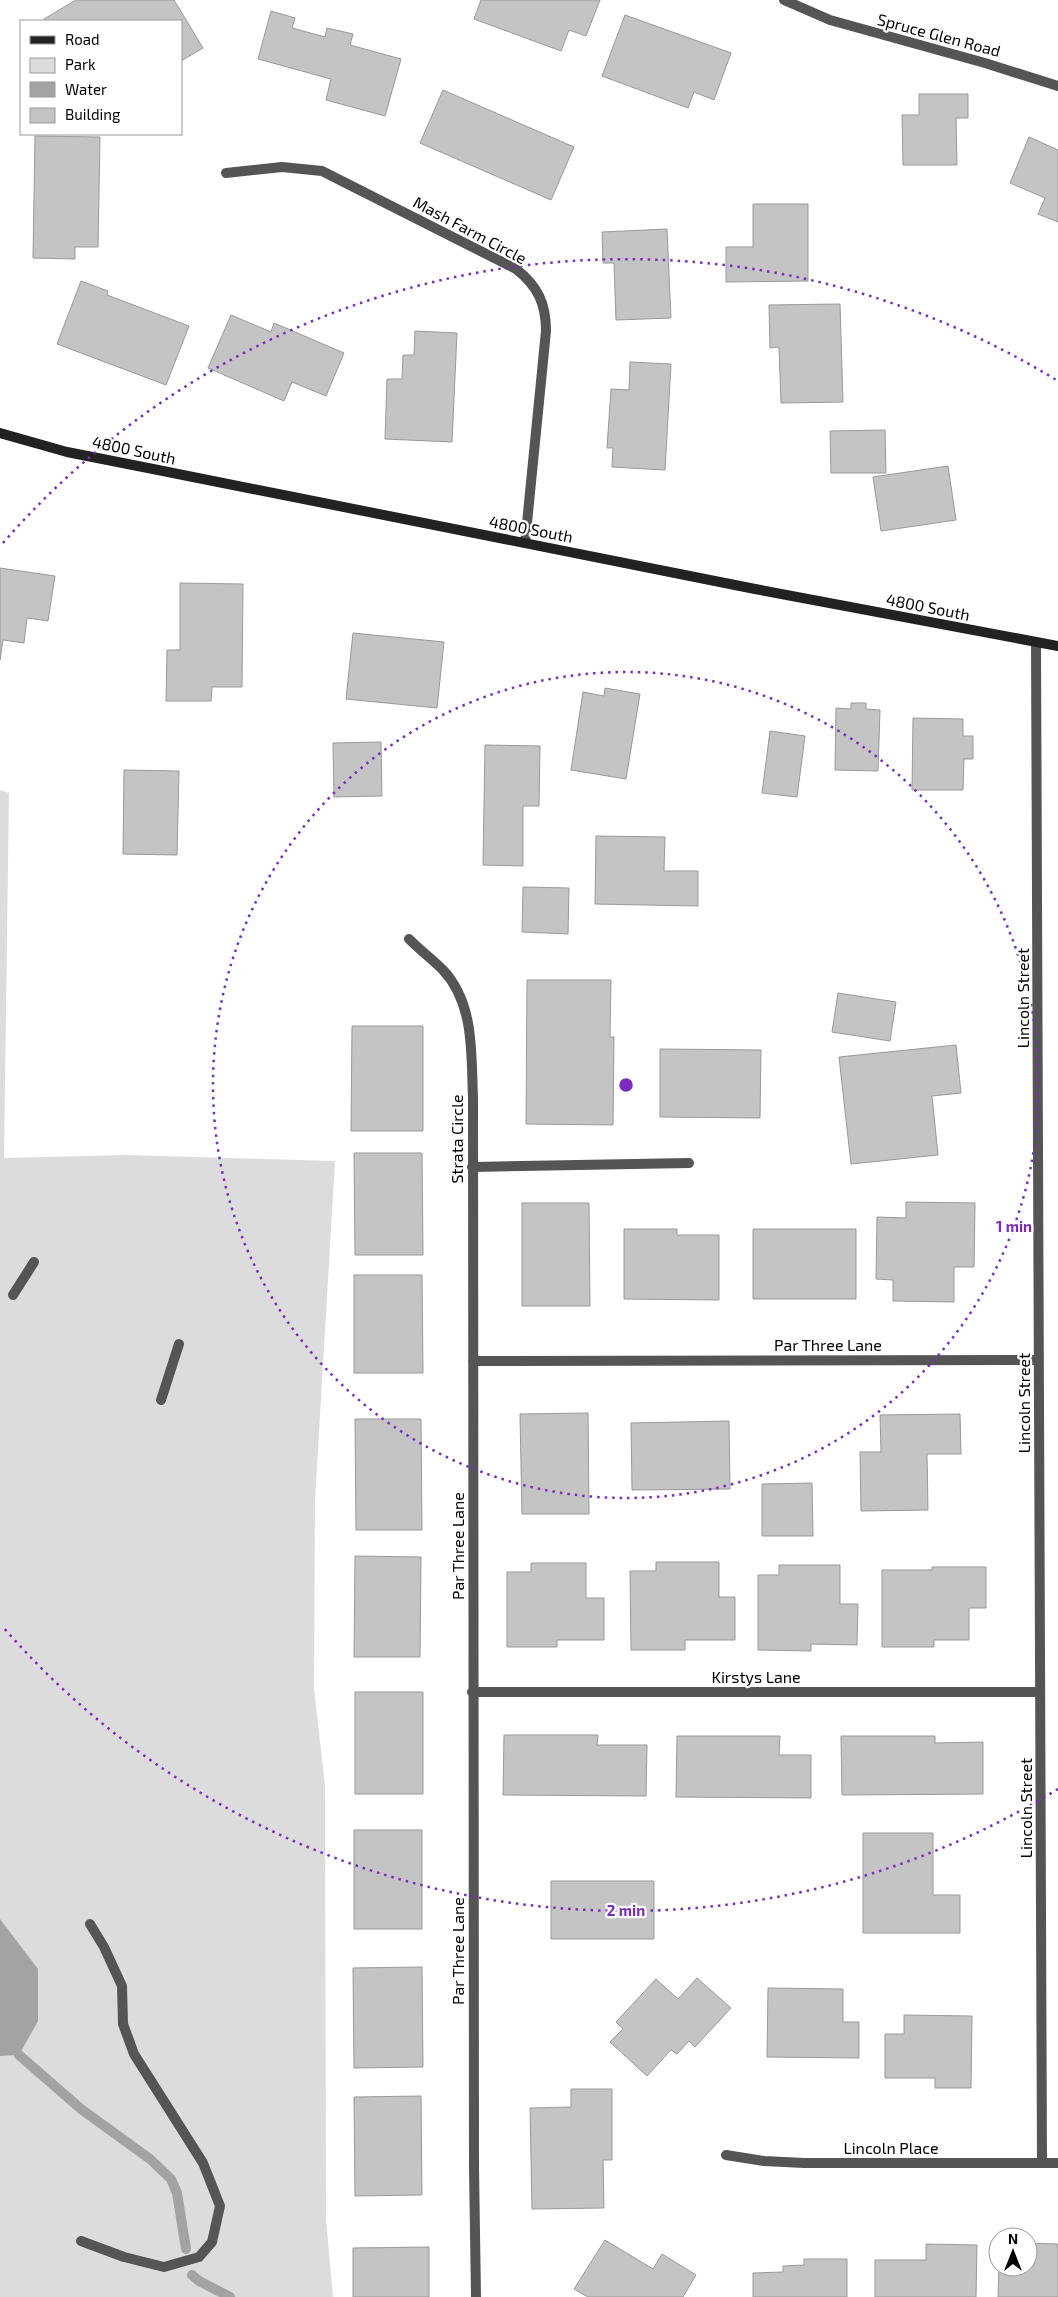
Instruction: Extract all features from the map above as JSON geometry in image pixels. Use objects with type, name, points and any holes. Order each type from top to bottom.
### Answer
[{"type":"street","name":"Spruce Glen Road","points":[[784,0],[830,20],[985,63],[1058,86]]},
{"type":"street","name":"Mash Farm Circle","points":[[226,174],[282,167],[322,171],[516,269],[536,288],[542,300],[546,316],[546,331],[525,543]]},
{"type":"street","name":"4800 South","points":[[0,433],[76,453],[525,543],[1058,646]]},
{"type":"street","name":"Lincoln Street","points":[[1036,643],[1042,2163]]},
{"type":"street","name":"Strata Circle","points":[[409,939],[444,971],[455,988],[467,1018],[470,1037],[473,1098],[473,1361]]},
{"type":"street","points":[[472,1167],[689,1163]]},
{"type":"street","points":[[13,1295],[34,1262]]},
{"type":"street","points":[[161,1400],[179,1344]]},
{"type":"street","name":"Par Three Lane","points":[[476,2297],[472,1692],[473,1361],[1039,1360]]},
{"type":"street","name":"Kirstys Lane","points":[[472,1692],[1040,1692]]},
{"type":"street","points":[[81,2241],[124,2257],[164,2267],[199,2257],[212,2242],[220,2206],[202,2163],[134,2054],[123,2024],[122,1986],[104,1947],[90,1924]]},
{"type":"street","name":"Lincoln Place","points":[[726,2155],[764,2161],[804,2163],[1058,2163]]},
{"type":"green space","points":[[0,790],[9,793],[4,1158],[127,1155],[335,1161],[315,1500],[314,1688],[325,1786],[326,2219],[333,2297],[0,2297]]},
{"type":"water","points":[[0,1919],[38,1969],[38,2021],[19,2055],[0,2056]]},
{"type":"building","points":[[76,0],[174,0],[203,48],[182,60],[182,20],[44,19]]},
{"type":"building","points":[[481,0],[600,0],[586,36],[569,30],[561,51],[474,19]]},
{"type":"building","points":[[271,11],[295,18],[292,28],[325,37],[327,28],[353,34],[350,45],[401,59],[385,116],[326,100],[331,79],[258,59]]},
{"type":"building","points":[[625,15],[731,53],[714,100],[694,92],[688,108],[602,76]]},
{"type":"building","points":[[443,90],[574,147],[551,200],[420,143]]},
{"type":"building","points":[[919,94],[968,94],[968,118],[956,118],[957,165],[903,165],[902,115],[919,115]]},
{"type":"building","points":[[35,136],[100,137],[98,247],[75,247],[75,259],[33,258]]},
{"type":"building","points":[[1029,137],[1058,150],[1058,222],[1038,214],[1045,198],[1010,183]]},
{"type":"building","points":[[753,204],[808,204],[808,281],[726,282],[726,247],[753,247]]},
{"type":"building","points":[[667,229],[671,318],[616,320],[614,263],[603,263],[602,232]]},
{"type":"building","points":[[81,281],[108,291],[107,295],[189,326],[166,385],[57,344]]},
{"type":"building","points":[[840,304],[843,402],[781,403],[779,347],[770,348],[769,305]]},
{"type":"building","points":[[231,315],[271,332],[274,323],[344,353],[326,396],[292,382],[284,401],[208,368]]},
{"type":"building","points":[[415,331],[457,333],[452,442],[385,439],[387,379],[402,379],[403,355],[414,355]]},
{"type":"building","points":[[630,362],[671,364],[665,470],[612,467],[613,448],[607,448],[611,389],[629,390]]},
{"type":"building","points":[[885,430],[886,473],[831,473],[830,431]]},
{"type":"building","points":[[948,466],[956,520],[881,531],[873,477]]},
{"type":"building","points":[[0,568],[55,576],[48,621],[27,618],[24,643],[3,640],[0,660]]},
{"type":"building","points":[[180,583],[243,584],[242,687],[212,687],[211,701],[166,701],[167,650],[180,650]]},
{"type":"building","points":[[353,633],[444,642],[437,708],[346,699]]},
{"type":"building","points":[[605,688],[640,694],[626,779],[571,770],[583,692],[604,696]]},
{"type":"building","points":[[851,703],[866,703],[866,709],[880,710],[878,771],[835,770],[836,708],[851,709]]},
{"type":"building","points":[[913,718],[963,719],[963,736],[973,736],[973,759],[964,759],[963,790],[912,790]]},
{"type":"building","points":[[770,731],[805,736],[797,797],[762,793]]},
{"type":"building","points":[[381,742],[382,796],[334,797],[333,743]]},
{"type":"building","points":[[485,745],[540,746],[539,806],[523,806],[523,866],[483,865]]},
{"type":"building","points":[[124,770],[179,771],[177,855],[123,854]]},
{"type":"building","points":[[596,836],[665,837],[664,871],[698,871],[698,906],[595,904]]},
{"type":"building","points":[[523,887],[569,888],[568,934],[522,932]]},
{"type":"building","points":[[527,980],[611,980],[610,1037],[614,1037],[613,1125],[526,1124]]},
{"type":"building","points":[[838,993],[896,1002],[890,1041],[832,1032]]},
{"type":"building","points":[[352,1026],[423,1026],[423,1131],[351,1131]]},
{"type":"building","points":[[956,1045],[961,1093],[932,1096],[938,1155],[851,1164],[839,1057]]},
{"type":"building","points":[[660,1049],[761,1050],[760,1118],[660,1117]]},
{"type":"building","points":[[354,1153],[422,1153],[423,1255],[355,1255]]},
{"type":"building","points":[[906,1202],[975,1203],[974,1267],[954,1267],[954,1302],[893,1301],[893,1280],[876,1279],[877,1217],[906,1218]]},
{"type":"building","points":[[522,1203],[589,1203],[590,1306],[522,1306]]},
{"type":"building","points":[[624,1229],[677,1229],[677,1235],[719,1235],[719,1300],[624,1299]]},
{"type":"building","points":[[753,1229],[856,1229],[856,1299],[753,1299]]},
{"type":"building","points":[[354,1275],[422,1275],[423,1373],[354,1373]]},
{"type":"building","points":[[588,1413],[589,1514],[522,1514],[520,1414]]},
{"type":"building","points":[[960,1414],[961,1454],[927,1454],[928,1510],[861,1511],[860,1452],[881,1452],[880,1415]]},
{"type":"building","points":[[355,1419],[421,1419],[422,1530],[356,1530]]},
{"type":"building","points":[[729,1421],[730,1489],[632,1490],[631,1423]]},
{"type":"building","points":[[812,1483],[813,1536],[762,1536],[762,1484]]},
{"type":"building","points":[[355,1556],[421,1557],[420,1657],[354,1657]]},
{"type":"building","points":[[656,1562],[719,1562],[719,1597],[735,1597],[735,1640],[685,1640],[685,1650],[631,1650],[630,1571],[656,1571]]},
{"type":"building","points":[[531,1563],[586,1563],[586,1598],[604,1598],[604,1640],[557,1640],[557,1647],[507,1647],[507,1572],[531,1572]]},
{"type":"building","points":[[779,1565],[840,1565],[840,1604],[858,1604],[857,1645],[811,1644],[811,1651],[758,1650],[758,1575],[779,1575]]},
{"type":"building","points":[[932,1567],[986,1567],[986,1608],[969,1608],[969,1640],[934,1640],[934,1647],[882,1647],[882,1570],[932,1570]]},
{"type":"building","points":[[355,1692],[423,1692],[423,1794],[355,1794]]},
{"type":"building","points":[[504,1735],[598,1735],[597,1745],[647,1745],[646,1796],[503,1795]]},
{"type":"building","points":[[677,1736],[780,1736],[779,1755],[811,1755],[811,1798],[676,1797]]},
{"type":"building","points":[[841,1736],[935,1736],[935,1743],[983,1742],[983,1794],[842,1795]]},
{"type":"building","points":[[354,1830],[422,1830],[422,1929],[354,1929]]},
{"type":"building","points":[[863,1833],[933,1833],[933,1895],[960,1895],[960,1933],[863,1933]]},
{"type":"building","points":[[551,1881],[654,1881],[654,1939],[551,1939]]},
{"type":"building","points":[[422,1967],[423,2067],[354,2068],[353,1968]]},
{"type":"building","points":[[697,1978],[731,2008],[695,2047],[689,2041],[677,2054],[671,2050],[647,2076],[610,2042],[623,2029],[616,2022],[656,1979],[678,1999]]},
{"type":"building","points":[[768,1988],[843,1989],[843,2022],[859,2022],[859,2058],[767,2057]]},
{"type":"building","points":[[904,2015],[972,2016],[971,2088],[935,2088],[935,2078],[885,2078],[885,2034],[904,2034]]},
{"type":"building","points":[[571,2089],[612,2089],[612,2160],[603,2160],[604,2208],[532,2209],[530,2108],[571,2107]]},
{"type":"building","points":[[421,2096],[422,2195],[355,2196],[354,2097]]},
{"type":"building","points":[[605,2240],[653,2269],[662,2254],[696,2275],[683,2297],[588,2297],[574,2289]]},
{"type":"building","points":[[1038,2243],[1058,2244],[1058,2297],[998,2297],[999,2277],[1038,2277]]},
{"type":"building","points":[[926,2244],[977,2245],[976,2297],[875,2297],[875,2260],[926,2260]]},
{"type":"building","points":[[429,2247],[429,2297],[353,2297],[353,2248]]},
{"type":"building","points":[[804,2259],[847,2259],[847,2297],[753,2297],[753,2273],[783,2272],[783,2266],[804,2265]]},
{"type":"waterway","points":[[19,2055],[81,2109],[150,2159],[171,2179],[177,2193],[186,2249]]},
{"type":"waterway","points":[[192,2275],[199,2281],[230,2297]]}]
